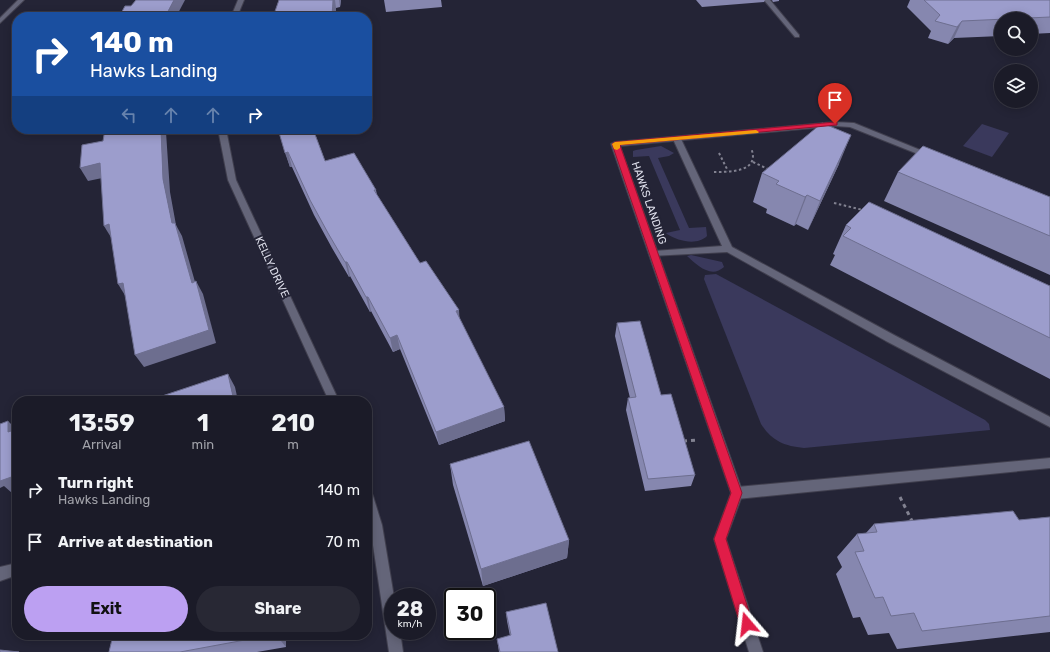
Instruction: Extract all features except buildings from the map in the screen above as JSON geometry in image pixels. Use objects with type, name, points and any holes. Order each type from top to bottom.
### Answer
[{"type":"street","points":[[0,21],[21,0]]},
{"type":"street","points":[[236,12],[241,0]]},
{"type":"street","points":[[767,0],[797,36]]},
{"type":"street","name":"HAWKS LANDING","points":[[737,493],[615,144],[835,124],[851,125],[940,160]]},
{"type":"street","name":"KELLY DRIVE","points":[[223,134],[232,180],[332,396]]},
{"type":"street","points":[[677,139],[728,249]]},
{"type":"street","points":[[654,254],[728,249],[890,338],[1050,422]]},
{"type":"street","points":[[756,652],[720,539],[737,493],[1050,463]]},
{"type":"street","points":[[372,512],[376,525],[396,652]]},
{"type":"street","points":[[0,574],[12,570]]},
{"type":"path","points":[[693,174],[739,170],[753,162],[755,157],[742,133]]},
{"type":"path","points":[[746,150],[752,150]]},
{"type":"path","points":[[725,152],[718,153],[728,171]]},
{"type":"path","points":[[753,162],[771,170]]},
{"type":"path","points":[[834,203],[868,211]]},
{"type":"path","points":[[890,479],[916,527]]},
{"type":"shaded area","points":[[982,124],[1009,133],[992,157],[963,146]]},
{"type":"shaded area","points":[[661,146],[674,153],[669,156],[658,158],[689,228],[706,227],[707,236],[703,239],[693,242],[676,239],[666,233],[680,230],[649,156],[633,157],[633,151]]},
{"type":"shaded area","points":[[691,255],[722,262],[724,267],[714,272],[709,271],[700,267],[687,256]]},
{"type":"shaded area","points":[[716,274],[985,420],[989,424],[990,430],[804,448],[790,446],[779,442],[765,430],[761,424],[704,279],[705,275]]},
{"type":"slow traffic","points":[[617,148],[615,144],[756,132]]},
{"type":"route","points":[[747,624],[720,539],[737,493],[615,144],[835,124]]}]
